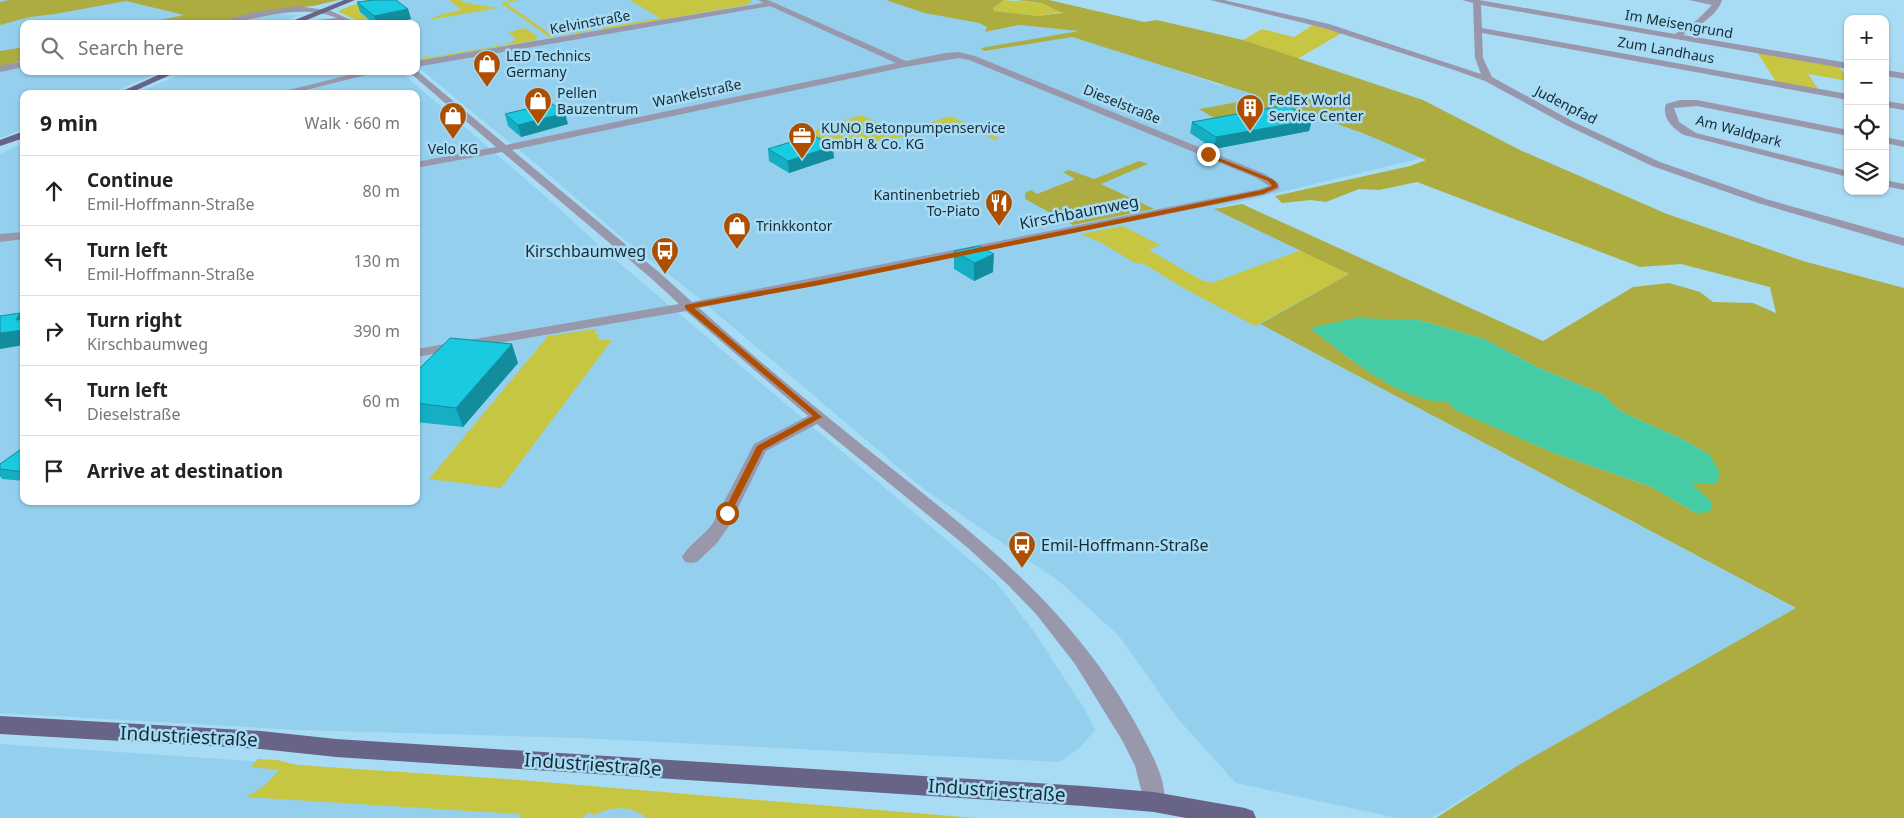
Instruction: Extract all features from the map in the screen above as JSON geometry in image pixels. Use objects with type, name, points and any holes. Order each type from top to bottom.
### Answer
[{"type":"main road","points":[[299,20],[351,0]]},
{"type":"main road","points":[[129,90],[165,75]]},
{"type":"main road","points":[[0,143],[20,136]]},
{"type":"main road","name":"Industriestraße","points":[[0,726],[261,740],[356,749],[1154,802],[1186,812],[1245,818]]},
{"type":"street","points":[[762,0],[906,64]]},
{"type":"street","name":"Judenpfad","points":[[1214,0],[1326,26],[1375,40],[1488,79],[1570,124],[1656,164],[1762,201],[1904,242]]},
{"type":"street","name":"Im Meisengrund","points":[[1466,0],[1844,65]]},
{"type":"street","points":[[1675,37],[1699,22],[1712,10],[1717,2],[1693,0]]},
{"type":"street","points":[[1477,3],[1479,58],[1488,79]]},
{"type":"street","name":"Kelvinstraße","points":[[420,63],[770,4]]},
{"type":"street","points":[[291,10],[339,20]]},
{"type":"street","points":[[236,20],[291,10],[322,10],[348,20]]},
{"type":"street","name":"Zum Landhaus","points":[[1479,30],[1844,96]]},
{"type":"street","name":"Wankelstraße","points":[[420,164],[955,55]]},
{"type":"street","name":"Dieselstraße","points":[[955,55],[972,58],[1247,170],[1270,180],[1275,187]]},
{"type":"street","points":[[0,69],[20,65]]},
{"type":"street","points":[[1889,73],[1904,76]]},
{"type":"street","points":[[295,90],[360,75]]},
{"type":"street","points":[[417,75],[502,149],[651,272],[818,417],[977,546],[1013,579],[1044,611],[1096,677],[1136,742],[1153,787],[1154,802]]},
{"type":"street","name":"Am Waldpark","points":[[1844,132],[1697,103],[1680,103],[1669,106],[1668,110],[1676,126],[1692,135],[1844,173]]},
{"type":"street","points":[[1889,105],[1904,107]]},
{"type":"street","points":[[1889,141],[1904,144]]},
{"type":"street","points":[[1889,184],[1904,187]]},
{"type":"street","name":"Kirschbaumweg","points":[[420,352],[652,314],[820,282],[1263,192],[1275,187]]},
{"type":"street","points":[[0,238],[20,236]]},
{"type":"street","points":[[691,557],[711,539],[720,526],[760,448],[818,417]]},
{"type":"shaded area","points":[[0,0],[262,0],[161,20],[20,20],[20,48],[0,51]]},
{"type":"shaded area","points":[[9,0],[339,0],[313,6],[273,10],[225,20],[160,20],[184,15],[126,1],[30,17],[0,25],[0,2]]},
{"type":"shaded area","points":[[366,0],[384,0],[359,10],[369,20],[356,20],[339,12]]},
{"type":"shaded area","points":[[371,0],[886,0],[924,13],[979,23],[987,27],[986,32],[1019,25],[1081,31],[1063,35],[1121,51],[1222,86],[1225,84],[1256,95],[1255,99],[1200,109],[1224,124],[1300,111],[1365,134],[1422,158],[1215,208],[1349,274],[1260,324],[1797,609],[1517,766],[1431,818],[1397,818],[1236,783],[1178,719],[1119,636],[1060,582],[925,490],[695,295],[627,242],[547,173],[420,69],[420,20],[356,20],[339,12],[340,10]]},
{"type":"shaded area","points":[[449,0],[461,0],[466,3],[498,8],[428,20],[420,23],[442,14],[461,10]]},
{"type":"shaded area","points":[[518,0],[506,3],[553,36],[592,31],[549,37],[501,3]]},
{"type":"shaded area","points":[[630,0],[752,1],[746,5],[603,30],[602,28],[660,18]]},
{"type":"shaded area","points":[[886,0],[1004,0],[993,8],[994,11],[1038,16],[1063,13],[1041,3],[1015,0],[1049,0],[1144,22],[1157,20],[1243,40],[1423,100],[1522,151],[1667,214],[1803,261],[1904,288],[1904,818],[1436,818],[1517,766],[1796,608],[1260,324],[1349,274],[1214,209],[1242,204],[1543,341],[1633,287],[1669,283],[1700,292],[1713,302],[1753,303],[1776,313],[1770,287],[1681,264],[1640,267],[1417,182],[1379,190],[1359,189],[1326,202],[1311,200],[1282,203],[1275,196],[1410,166],[1426,160],[1365,134],[1300,111],[1224,124],[1199,109],[1255,99],[1256,95],[1072,37],[984,51],[981,48],[1079,31],[1019,25],[985,32],[987,27],[979,23],[924,13]],"holes":[[[1419,320],[1484,339],[1539,368],[1602,394],[1622,412],[1684,440],[1710,455],[1691,484],[1696,513],[1652,487],[1554,453],[1458,411],[1448,402],[1350,359],[1311,328]]]},
{"type":"shaded area","points":[[1004,0],[1040,3],[1064,12],[1038,16],[994,11],[993,8]]},
{"type":"shaded area","points":[[277,14],[299,15],[287,20],[244,20]]},
{"type":"shaded area","points":[[1313,25],[1342,33],[1297,59],[1243,40],[1262,29],[1294,37]]},
{"type":"shaded area","points":[[525,28],[538,37],[536,38],[537,40],[420,60],[425,56],[432,57],[508,44],[516,39],[509,32]]},
{"type":"shaded area","points":[[20,48],[20,61],[0,67],[0,51]]},
{"type":"shaded area","points":[[1757,52],[1838,66],[1844,73],[1844,80],[1808,74],[1819,90],[1776,82]]},
{"type":"shaded area","points":[[20,66],[20,75],[153,75],[118,90],[20,90],[20,130],[0,138],[0,70]]},
{"type":"shaded area","points":[[179,75],[405,75],[553,203],[604,250],[996,582],[1035,633],[1085,710],[1095,730],[1080,748],[1059,762],[579,738],[298,730],[0,713],[0,154],[20,144],[20,505],[420,505],[420,90],[144,90]]},
{"type":"shaded area","points":[[861,115],[899,133],[950,116],[999,138],[995,140],[960,123],[918,135],[876,141],[858,139],[830,146],[807,133]]},
{"type":"shaded area","points":[[1139,161],[1148,164],[1101,184],[1154,209],[1073,225],[1025,199],[1025,193],[1031,190],[1037,194],[1075,179],[1063,172],[1069,170],[1094,179]]},
{"type":"shaded area","points":[[1123,226],[1160,245],[1149,250],[1201,280],[1212,283],[1301,250],[1349,274],[1255,326],[1185,289],[1144,264],[1135,263],[1100,242],[1080,234]]},
{"type":"shaded area","points":[[1356,318],[1419,320],[1484,339],[1539,368],[1602,394],[1622,412],[1684,440],[1710,455],[1720,473],[1716,484],[1692,484],[1712,502],[1710,512],[1696,513],[1652,487],[1554,453],[1457,411],[1448,402],[1411,395],[1375,376],[1310,328]]},
{"type":"shaded area","points":[[595,329],[595,334],[598,334],[599,340],[612,340],[501,488],[429,479],[548,336]]},
{"type":"shaded area","points":[[0,744],[295,764],[857,818],[0,818]]},
{"type":"shaded area","points":[[258,759],[277,760],[297,765],[520,780],[975,818],[647,818],[634,811],[621,808],[594,815],[589,812],[583,818],[519,818],[520,814],[247,797],[264,786],[279,770],[251,767]]},
{"type":"building","points":[[396,0],[408,9],[374,16],[357,2]]},
{"type":"building","points":[[551,103],[565,113],[518,125],[505,114]]},
{"type":"building","points":[[1287,105],[1312,120],[1216,137],[1192,122]]},
{"type":"building","points":[[813,135],[833,146],[788,161],[768,149]]},
{"type":"building","points":[[979,246],[994,254],[974,263],[954,251]]},
{"type":"building","points":[[20,313],[16,320],[20,320],[20,330],[0,333],[0,316]]},
{"type":"building","points":[[450,338],[512,344],[456,408],[420,404],[420,368]]},
{"type":"building","points":[[20,450],[20,472],[0,469],[0,464]]},
{"type":"place","name":"LED Technics Germany","points":[[487,88]]},
{"type":"place","name":"Pellen Bauzentrum","points":[[538,125]]},
{"type":"place","name":"FedEx World Service Center","points":[[1250,132]]},
{"type":"place","name":"Velo KG","points":[[453,140]]},
{"type":"place","name":"KUNO Betonpumpenservice GmbH & Co. KG","points":[[802,160]]},
{"type":"place","name":"Kantinenbetrieb To-Piato","points":[[999,227]]},
{"type":"place","name":"Trinkkontor","points":[[737,250]]},
{"type":"place","name":"Kirschbaumweg","points":[[665,275]]},
{"type":"place","name":"Emil-Hoffmann-Straße","points":[[1022,569]]},
{"type":"route","points":[[727,513],[758,450],[765,444],[818,417],[688,306],[820,282],[1263,192],[1272,190],[1275,187],[1270,180],[1208,154]]}]
